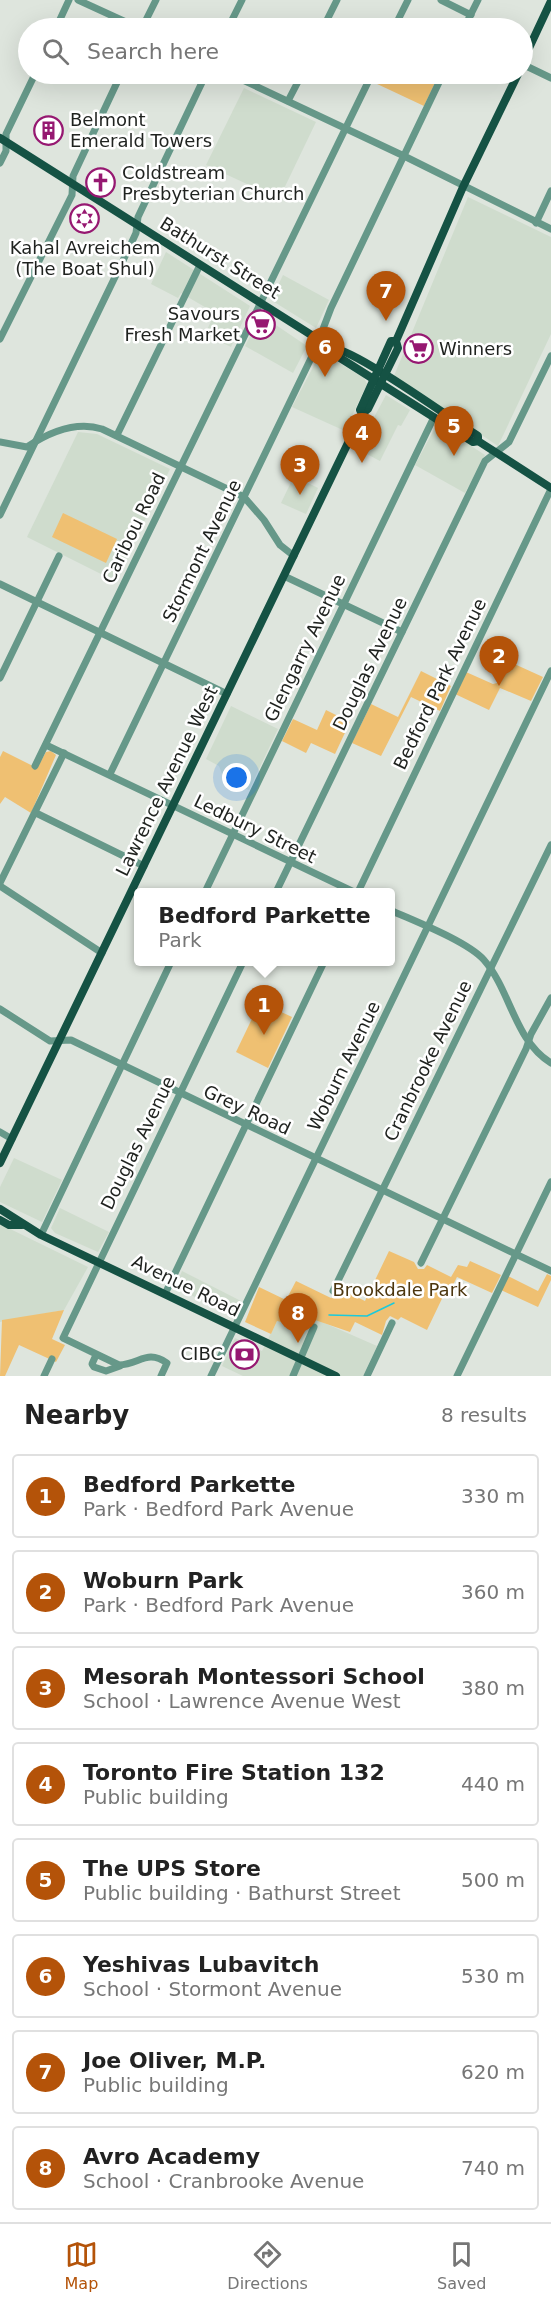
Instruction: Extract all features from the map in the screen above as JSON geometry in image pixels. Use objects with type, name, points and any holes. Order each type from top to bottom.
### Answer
[{"type":"main road","points":[[533,40],[551,1]]},
{"type":"main road","name":"Lawrence Avenue West","points":[[0,1163],[362,414],[367,412],[383,380],[398,348],[396,341],[463,187],[513,84]]},
{"type":"main road","name":"Bathurst Street","points":[[3,140],[332,348],[340,348],[374,375],[478,436],[478,441]]},
{"type":"main road","name":"Lawrence Avenue West","points":[[362,414],[360,410],[374,375],[391,341],[396,341]]},
{"type":"main road","name":"Bathurst Street","points":[[383,380],[434,417],[473,442],[478,441],[551,488]]},
{"type":"main road","name":"Avenue Road","points":[[0,1209],[15,1216],[22,1225]]},
{"type":"main road","name":"Avenue Road","points":[[0,1220],[9,1225],[22,1225],[336,1376]]},
{"type":"street","points":[[61,18],[69,0]]},
{"type":"street","points":[[78,0],[118,18]]},
{"type":"street","points":[[146,18],[156,0]]},
{"type":"street","points":[[233,18],[242,0]]},
{"type":"street","points":[[328,18],[337,0]]},
{"type":"street","points":[[399,18],[408,0]]},
{"type":"street","points":[[441,0],[471,15]]},
{"type":"street","points":[[469,18],[478,0]]},
{"type":"street","points":[[533,69],[551,78]]},
{"type":"street","points":[[0,163],[6,151],[3,140],[30,84]]},
{"type":"street","points":[[0,339],[72,195],[74,176],[117,84]]},
{"type":"street","points":[[0,515],[130,246],[138,217],[201,84]]},
{"type":"street","points":[[251,84],[551,229]]},
{"type":"street","points":[[288,101],[297,84]]},
{"type":"street","name":"Caribou Road","points":[[35,766],[367,84]]},
{"type":"street","name":"Stormont Avenue","points":[[110,774],[244,497],[438,84]]},
{"type":"street","points":[[536,223],[551,191]]},
{"type":"street","points":[[117,435],[200,265]]},
{"type":"street","name":"Douglas Avenue","points":[[278,888],[485,460],[509,442],[551,356]]},
{"type":"street","name":"Glengarry Avenue","points":[[207,888],[434,417]]},
{"type":"street","points":[[0,442],[27,447],[43,436],[82,426],[97,427],[244,497],[264,519],[280,545],[294,556]]},
{"type":"street","name":"Bedford Park Avenue","points":[[358,888],[551,488]]},
{"type":"street","points":[[0,678],[59,556]]},
{"type":"street","points":[[284,576],[402,632]]},
{"type":"street","points":[[0,584],[227,694]]},
{"type":"street","name":"Woburn Avenue","points":[[211,1376],[551,671]]},
{"type":"street","name":"Ledbury Street","points":[[46,745],[347,888]]},
{"type":"street","points":[[64,753],[0,884],[102,953]]},
{"type":"street","points":[[36,813],[144,866]]},
{"type":"street","name":"Cranbrooke Avenue","points":[[333,1291],[551,845]]},
{"type":"street","points":[[395,912],[477,954],[490,969],[528,1042],[551,1063]]},
{"type":"street","points":[[41,1234],[169,966]]},
{"type":"street","name":"Douglas Avenue","points":[[96,1355],[64,1335],[97,1261],[241,966]]},
{"type":"street","points":[[165,1294],[322,966]]},
{"type":"street","points":[[421,1263],[551,998]]},
{"type":"street","name":"Grey Road","points":[[0,1009],[50,1041],[70,1040],[178,1094],[551,1271]]},
{"type":"street","points":[[0,1132],[12,1139]]},
{"type":"street","points":[[458,1376],[551,1182]]},
{"type":"street","points":[[368,1376],[392,1323]]},
{"type":"street","points":[[293,1376],[314,1326]]},
{"type":"street","points":[[123,1365],[96,1355],[93,1366],[103,1371],[123,1365],[149,1356],[156,1356],[167,1362],[162,1375]]},
{"type":"street","points":[[44,1376],[52,1359]]},
{"type":"shaded area","points":[[244,88],[316,122],[279,199],[206,165]]},
{"type":"shaded area","points":[[468,197],[551,237],[551,334],[498,446],[394,376]]},
{"type":"shaded area","points":[[166,252],[250,306],[231,347],[205,334],[215,313],[181,293],[178,298],[151,284]]},
{"type":"shaded area","points":[[283,275],[329,300],[316,328],[271,300]]},
{"type":"shaded area","points":[[261,315],[307,346],[293,373],[245,346]]},
{"type":"shaded area","points":[[321,352],[364,378],[367,384],[345,431],[292,407]]},
{"type":"shaded area","points":[[386,395],[410,410],[401,426],[398,425],[380,461],[357,449]]},
{"type":"shaded area","points":[[437,424],[485,455],[465,493],[415,465]]},
{"type":"shaded area","points":[[78,432],[97,434],[170,469],[115,581],[27,537]]},
{"type":"shaded area","points":[[294,476],[318,488],[306,514],[281,503]]},
{"type":"shaded area","points":[[231,706],[278,729],[249,790],[224,779],[219,766],[206,759]]},
{"type":"shaded area","points":[[14,1158],[62,1180],[42,1222],[0,1202],[0,1187]]},
{"type":"shaded area","points":[[60,1208],[109,1232],[98,1252],[55,1233],[51,1228]]},
{"type":"shaded area","points":[[0,1224],[88,1267],[64,1310],[0,1322]]},
{"type":"shaded area","points":[[182,1271],[241,1301],[233,1316],[175,1287]]},
{"type":"shaded area","points":[[288,1307],[377,1346],[363,1376],[243,1376],[222,1366],[235,1338],[262,1351],[277,1321],[281,1322]]},
{"type":"green space","points":[[377,84],[434,84],[424,106]]},
{"type":"green space","points":[[63,513],[117,539],[106,563],[52,537]]},
{"type":"green space","points":[[510,662],[543,677],[531,701],[500,688],[489,710],[455,694],[466,672],[493,684],[501,682]]},
{"type":"green space","points":[[421,671],[451,686],[440,711],[411,697],[381,756],[352,743],[371,704],[398,717]]},
{"type":"green space","points":[[326,710],[350,722],[335,754],[311,743],[306,753],[282,741],[293,719],[317,730]]},
{"type":"green space","points":[[3,751],[37,768],[46,752],[51,751],[56,755],[31,813],[5,797],[0,804],[0,757]]},
{"type":"green space","points":[[260,1002],[292,1017],[268,1068],[236,1052]]},
{"type":"green space","name":"Brookdale Park","points":[[389,1251],[414,1262],[418,1269],[424,1269],[427,1265],[451,1277],[458,1265],[467,1267],[470,1261],[501,1275],[492,1293],[457,1277],[453,1285],[449,1284],[427,1330],[401,1317],[398,1320],[390,1316],[382,1335],[355,1322],[350,1332],[315,1320],[288,1307],[281,1322],[277,1321],[271,1334],[245,1322],[259,1287],[286,1300],[296,1281],[331,1298],[339,1295],[340,1289],[365,1301]]},
{"type":"green space","name":"Brookdale Park","points":[[547,1274],[551,1276],[551,1280],[538,1307],[501,1290],[508,1276],[538,1291]]},
{"type":"green space","points":[[64,1310],[52,1339],[65,1345],[56,1362],[19,1345],[5,1376],[0,1376],[2,1320]]},
{"type":"waterway","points":[[329,1315],[367,1316],[394,1303]]},
{"type":"place","name":"Belmont Emerald Towers","points":[[49,130]]},
{"type":"place","name":"Coldstream Presbyterian Church","points":[[101,183]]},
{"type":"place","name":"Kahal Avreichem (The Boat Shul)","points":[[85,219]]},
{"type":"place","name":"Joe Oliver, M.P.","points":[[386,321]]},
{"type":"place","name":"Savours Fresh Market","points":[[261,324]]},
{"type":"place","name":"Winners","points":[[418,349]]},
{"type":"place","name":"Yeshivas Lubavitch","points":[[325,377]]},
{"type":"place","name":"The UPS Store","points":[[454,456]]},
{"type":"place","name":"Toronto Fire Station 132","points":[[362,463]]},
{"type":"place","name":"Mesorah Montessori School","points":[[300,495]]},
{"type":"place","name":"Woburn Park","points":[[499,686]]},
{"type":"place","name":"Bedford Parkette","points":[[264,1035]]},
{"type":"place","name":"Avro Academy","points":[[298,1343]]},
{"type":"place","name":"CIBC","points":[[244,1354]]}]
